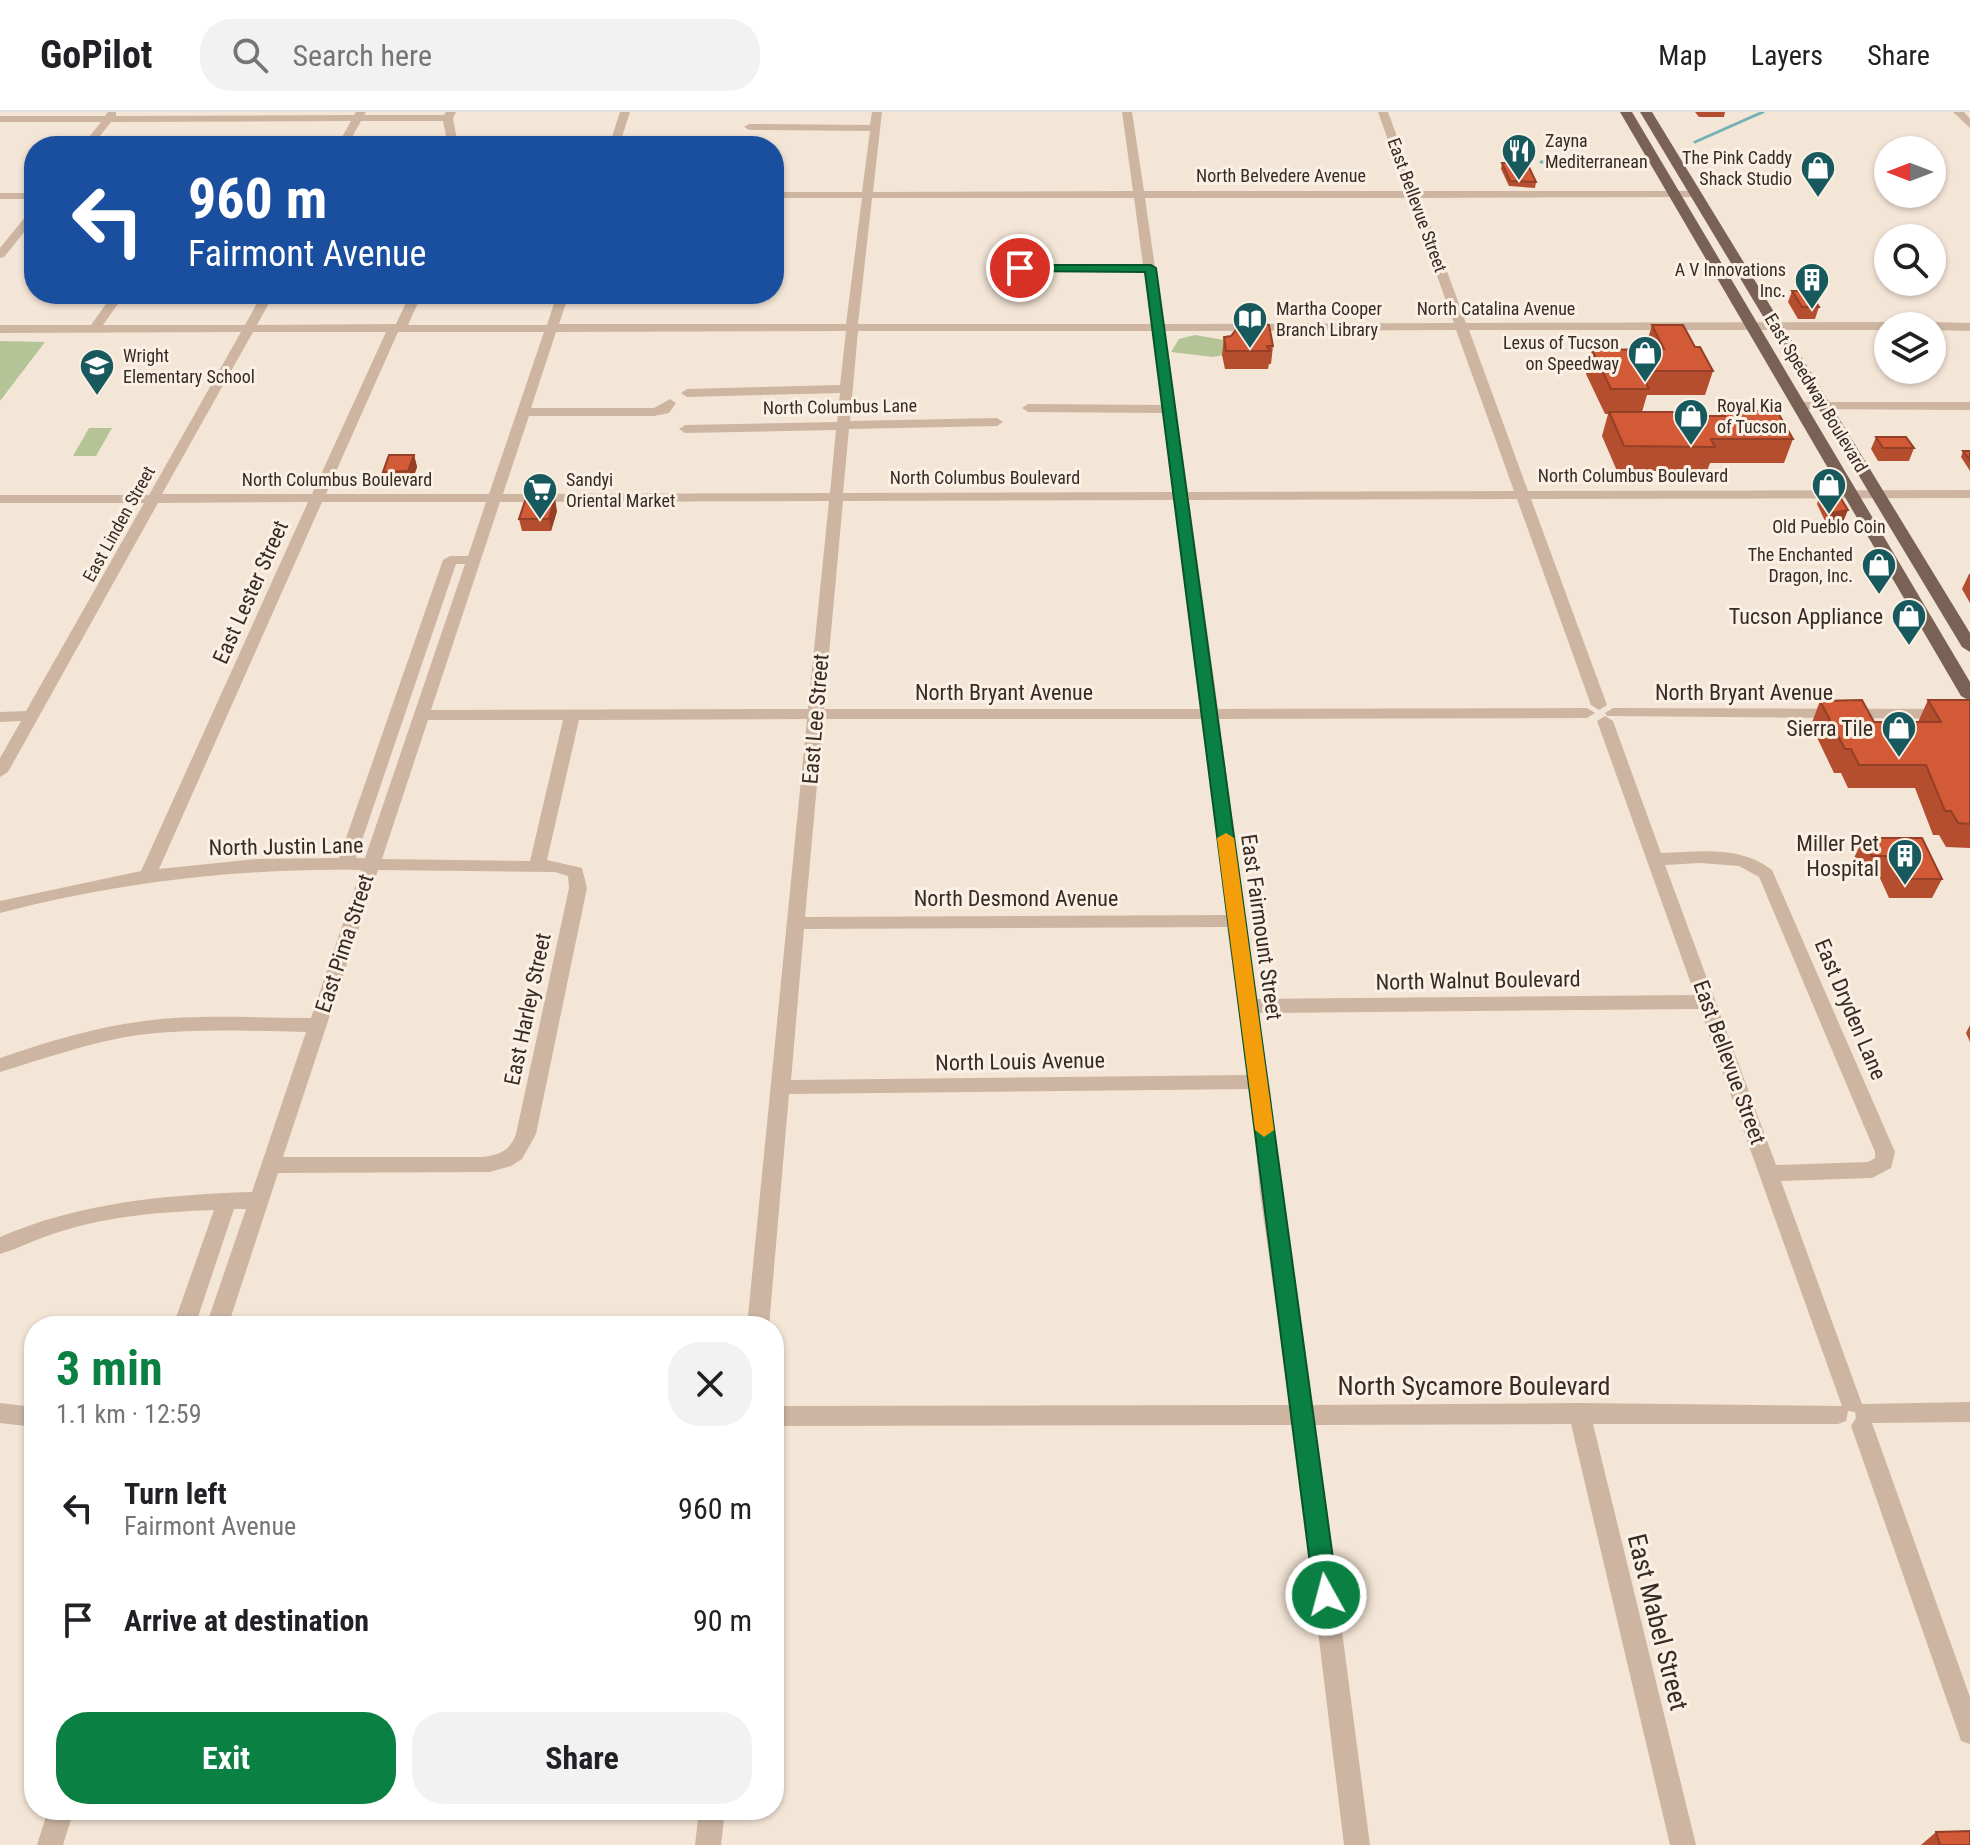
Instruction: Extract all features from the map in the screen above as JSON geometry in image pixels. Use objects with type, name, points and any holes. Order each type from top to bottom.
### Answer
[{"type":"main road","name":"East Speedway Boulevard","points":[[1626,112],[1970,696]]},
{"type":"main road","name":"East Speedway Boulevard","points":[[1646,112],[1970,647]]},
{"type":"street","points":[[617,136],[625,112]]},
{"type":"street","name":"East Lee Street","points":[[759,1316],[852,328],[877,112]]},
{"type":"street","name":"East Fairmount Street","points":[[1127,112],[1211,713],[1235,921],[1259,1082],[1270,1193],[1303,1416],[1357,1845]]},
{"type":"street","name":"East Bellevue Street","points":[[1383,112],[1601,713],[1658,859],[1970,1732]]},
{"type":"street","points":[[1958,112],[1970,125]]},
{"type":"street","points":[[0,119],[110,115],[449,115],[452,136]]},
{"type":"street","points":[[94,136],[110,115]]},
{"type":"street","points":[[348,136],[360,115]]},
{"type":"street","points":[[749,127],[875,128]]},
{"type":"street","name":"North Belvedere Avenue","points":[[784,195],[1696,194]]},
{"type":"street","points":[[0,196],[24,196]]},
{"type":"street","points":[[0,255],[24,225]]},
{"type":"street","points":[[1020,268],[1151,268]]},
{"type":"street","points":[[95,328],[112,304]]},
{"type":"street","name":"East Linden Street","points":[[0,772],[262,304]]},
{"type":"street","name":"East Lester Street","points":[[148,875],[315,498],[410,304]]},
{"type":"street","name":"East Pima Street","points":[[220,1316],[559,304]]},
{"type":"street","name":"North Catalina Avenue","points":[[0,329],[1874,326]]},
{"type":"street","points":[[1946,326],[1970,327]]},
{"type":"street","points":[[687,393],[847,389]]},
{"type":"street","points":[[523,412],[654,412],[664,410],[670,403]]},
{"type":"street","points":[[1800,406],[1970,406]]},
{"type":"street","points":[[1028,408],[1170,409]]},
{"type":"street","name":"North Columbus Lane","points":[[685,429],[997,422]]},
{"type":"street","name":"North Columbus Boulevard","points":[[0,499],[1970,494]]},
{"type":"street","name":"East Pima Street","points":[[345,866],[450,560],[473,560]]},
{"type":"street","name":"North Bryant Avenue","points":[[421,715],[1970,714]]},
{"type":"street","points":[[537,867],[572,715]]},
{"type":"street","points":[[0,717],[32,716]]},
{"type":"street","name":"East Dryden Lane","points":[[1658,859],[1733,858],[1753,863],[1766,874],[1885,1152],[1884,1162],[1872,1170],[1771,1173]]},
{"type":"street","name":"North Justin Lane","points":[[0,907],[62,890],[148,875],[259,865],[567,867],[576,872]]},
{"type":"street","name":"East Harley Street","points":[[270,1165],[482,1165],[505,1161],[516,1154],[526,1134],[578,888],[576,872]]},
{"type":"street","name":"North Desmond Avenue","points":[[796,923],[1235,921]]},
{"type":"street","name":"North Walnut Boulevard","points":[[1249,1006],[1708,1002]]},
{"type":"street","points":[[0,1065],[89,1039],[158,1026],[319,1021]]},
{"type":"street","name":"North Louis Avenue","points":[[782,1087],[1259,1082]]},
{"type":"street","points":[[0,1246],[95,1214],[159,1203],[258,1200]]},
{"type":"street","points":[[187,1316],[227,1201]]},
{"type":"street","name":"North Sycamore Boulevard","points":[[784,1416],[1970,1412]]},
{"type":"street","points":[[0,1413],[24,1416]]},
{"type":"street","name":"East Mabel Street","points":[[1579,1413],[1683,1845]]},
{"type":"street","points":[[50,1845],[58,1820]]},
{"type":"street","points":[[708,1845],[711,1820]]},
{"type":"green space","points":[[1195,335],[1230,341],[1229,354],[1213,357],[1171,352],[1179,339]]},
{"type":"green space","points":[[0,341],[45,342],[0,401]]},
{"type":"green space","points":[[89,428],[112,428],[96,456],[73,456]]},
{"type":"building","points":[[1502,163],[1527,163],[1536,182],[1510,181]]},
{"type":"building","points":[[1792,291],[1809,291],[1819,307],[1802,307]]},
{"type":"building","points":[[1242,322],[1269,325],[1273,346],[1267,346],[1270,351],[1226,351],[1224,337],[1231,336]]},
{"type":"building","points":[[1652,325],[1683,325],[1713,371],[1640,371],[1649,389],[1611,389],[1592,350],[1664,349]]},
{"type":"building","points":[[1722,411],[1777,411],[1793,439],[1711,439],[1715,447],[1624,446],[1609,412],[1696,412],[1698,416],[1725,416]]},
{"type":"building","points":[[1876,437],[1906,437],[1914,448],[1883,448]]},
{"type":"building","points":[[389,455],[414,455],[408,471],[383,472]]},
{"type":"building","points":[[1821,492],[1837,492],[1848,510],[1831,513]]},
{"type":"building","points":[[526,498],[555,498],[549,519],[519,519]]},
{"type":"building","points":[[1862,700],[1874,722],[1941,722],[1928,700],[1970,700],[1970,824],[1958,823],[1951,811],[1945,811],[1926,765],[1859,765],[1851,749],[1845,749],[1820,701]]},
{"type":"building","points":[[1863,838],[1922,838],[1942,879],[1899,879],[1888,856],[1872,856]]},
{"type":"building","points":[[1970,1831],[1970,1845],[1940,1845],[1936,1832]]},
{"type":"waterway","points":[[1695,142],[1763,112]]},
{"type":"waterway","points":[[1541,162],[1644,159]]},
{"type":"slow traffic","points":[[1226,838],[1264,1130]]},
{"type":"place","name":"Zayna Mediterranean","points":[[1519,182]]},
{"type":"place","name":"The Pink Caddy Shack Studio","points":[[1818,199]]},
{"type":"place","name":"A V Innovations Inc.","points":[[1812,311]]},
{"type":"place","name":"Martha Cooper Branch Library","points":[[1250,350]]},
{"type":"place","name":"Lexus of Tucson on Speedway","points":[[1645,384]]},
{"type":"place","name":"Wright Elementary School","points":[[97,397]]},
{"type":"place","name":"Royal Kia of Tucson","points":[[1691,447]]},
{"type":"place","name":"Old Pueblo Coin","points":[[1829,516]]},
{"type":"place","name":"Sandyi Oriental Market","points":[[540,521]]},
{"type":"place","name":"The Enchanted Dragon, Inc.","points":[[1879,596]]},
{"type":"place","name":"Tucson Appliance","points":[[1909,647]]},
{"type":"place","name":"Sierra Tile","points":[[1899,759]]},
{"type":"place","name":"Miller Pet Hospital","points":[[1905,887]]},
{"type":"route","points":[[1020,268],[1151,268],[1175,437],[1180,496],[1200,622],[1235,921],[1261,1096],[1270,1193],[1326,1595]]}]
